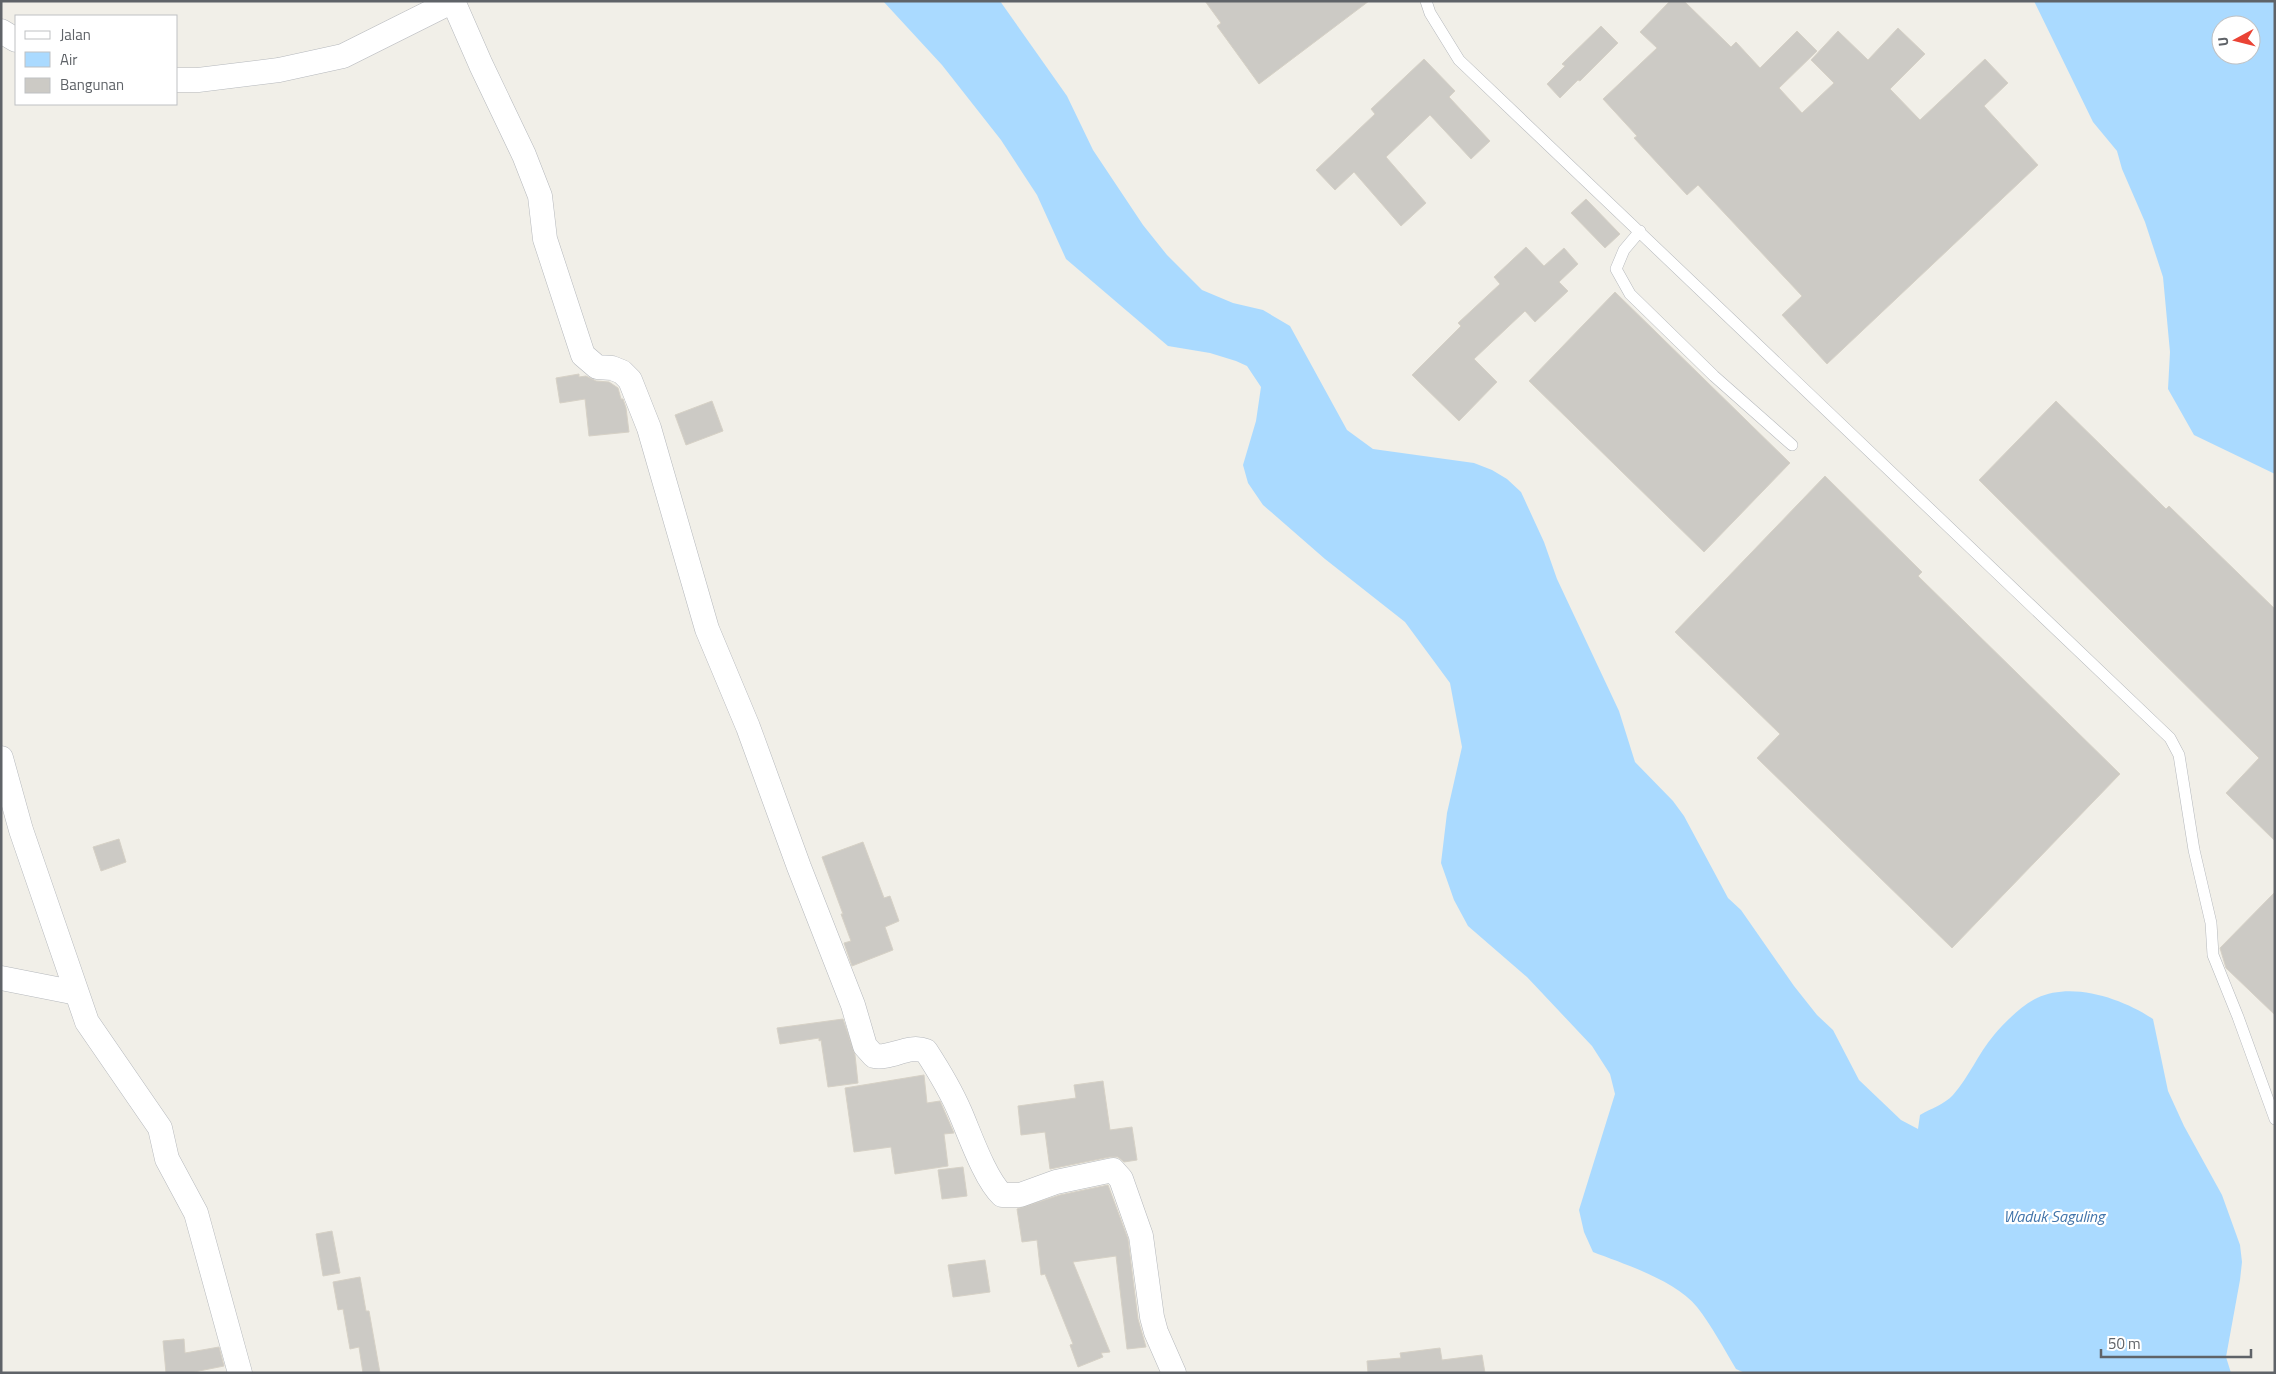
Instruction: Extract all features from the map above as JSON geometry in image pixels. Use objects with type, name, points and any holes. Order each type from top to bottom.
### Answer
[{"type":"street","points":[[178,80],[198,80],[279,70],[342,56],[453,1],[480,65],[524,155],[540,196],[545,239],[583,355],[597,366],[612,368],[622,372],[630,380],[649,428],[706,628],[748,728],[795,858],[853,1005],[865,1046],[874,1056],[883,1058],[912,1048],[926,1051],[939,1071],[980,1157],[1002,1195],[1020,1195],[1056,1182],[1113,1170],[1121,1179],[1140,1236],[1152,1318],[1174,1373]]},
{"type":"street","points":[[1,31],[15,39]]},
{"type":"street","points":[[1,758],[21,830],[87,1022],[163,1134],[167,1159],[196,1213],[240,1373]]},
{"type":"street","points":[[1,978],[77,992]]},
{"type":"lane","points":[[1426,1],[1430,13],[1459,60],[2170,738],[2179,754],[2194,850],[2212,923],[2213,955],[2275,1119]]},
{"type":"lane","points":[[1640,232],[1624,250],[1616,269],[1630,294],[1714,376],[1792,445]]},
{"type":"water","name":"Waduk Saguling","points":[[883,1],[1000,1],[1067,96],[1093,150],[1143,225],[1167,255],[1202,290],[1233,303],[1263,310],[1290,326],[1347,430],[1373,449],[1474,463],[1492,470],[1507,479],[1521,492],[1544,542],[1557,579],[1619,711],[1635,762],[1673,801],[1684,816],[1728,898],[1741,910],[1794,986],[1817,1015],[1833,1030],[1859,1080],[1901,1120],[1918,1129],[1920,1115],[1942,1104],[1953,1095],[1994,1035],[2025,1005],[2037,998],[2051,993],[2066,991],[2082,992],[2113,999],[2153,1019],[2168,1091],[2184,1126],[2222,1195],[2240,1245],[2242,1262],[2240,1280],[2226,1357],[2231,1373],[1745,1373],[1736,1369],[1708,1322],[1687,1297],[1663,1281],[1593,1252],[1584,1232],[1579,1210],[1615,1094],[1610,1074],[1592,1046],[1527,977],[1468,926],[1454,900],[1441,863],[1447,813],[1462,747],[1450,683],[1405,622],[1325,559],[1263,505],[1248,483],[1243,465],[1256,421],[1261,387],[1247,366],[1210,353],[1168,346],[1066,259],[1037,195],[1001,140],[942,65]]},
{"type":"water","points":[[2034,1],[2275,1],[2275,474],[2194,435],[2168,389],[2170,352],[2163,277],[2145,222],[2122,169],[2117,151],[2093,122]]},
{"type":"building","points":[[1205,1],[1369,1],[1259,84],[1217,26],[1221,23]]},
{"type":"building","points":[[1670,1],[1684,1],[1731,47],[1736,42],[1760,68],[1797,31],[1817,51],[1779,88],[1802,113],[1834,83],[1811,60],[1838,31],[1868,60],[1898,28],[1925,54],[1890,89],[1920,120],[1985,59],[2008,83],[1984,106],[2038,165],[1827,364],[1782,315],[1802,296],[1698,185],[1687,195],[1634,138],[1637,136],[1603,99],[1657,48],[1640,32]]},
{"type":"building","points":[[1601,26],[1618,43],[1560,98],[1547,84],[1565,66],[1562,64]]},
{"type":"building","points":[[1424,59],[1455,91],[1449,97],[1490,141],[1471,159],[1430,115],[1386,157],[1426,203],[1401,226],[1354,172],[1335,190],[1316,170],[1375,114],[1371,109]]},
{"type":"building","points":[[1586,199],[1620,234],[1605,248],[1571,213]]},
{"type":"building","points":[[1526,247],[1544,266],[1564,248],[1578,264],[1559,282],[1568,291],[1535,322],[1525,311],[1474,359],[1497,382],[1459,421],[1412,375],[1461,326],[1458,323],[1500,284],[1494,277]]},
{"type":"building","points":[[1615,292],[1790,463],[1704,552],[1529,381]]},
{"type":"building","points":[[579,374],[579,377],[586,376],[596,381],[609,382],[618,388],[626,408],[629,432],[589,436],[585,399],[560,403],[556,378]]},
{"type":"building","points":[[712,401],[723,431],[686,445],[675,415]]},
{"type":"building","points":[[2056,401],[2166,509],[2169,506],[2275,609],[2275,841],[2226,793],[2259,758],[1979,480]]},
{"type":"building","points":[[1825,476],[1922,572],[1918,576],[2120,774],[1952,948],[1757,758],[1780,734],[1675,632]]},
{"type":"building","points":[[119,839],[126,862],[101,871],[93,847]]},
{"type":"building","points":[[863,842],[884,898],[890,896],[899,921],[885,927],[893,950],[852,966],[844,943],[851,941],[822,857]]},
{"type":"building","points":[[2275,892],[2275,1015],[2226,968],[2220,948]]},
{"type":"building","points":[[843,1019],[855,1055],[858,1083],[828,1087],[821,1040],[819,1041],[819,1038],[780,1044],[777,1028]]},
{"type":"building","points":[[924,1075],[927,1103],[940,1101],[954,1133],[944,1134],[948,1166],[895,1174],[891,1147],[854,1152],[845,1088]]},
{"type":"building","points":[[1103,1081],[1110,1130],[1132,1127],[1137,1160],[1124,1162],[1118,1157],[1110,1157],[1050,1169],[1045,1132],[1021,1135],[1018,1106],[1076,1098],[1074,1085]]},
{"type":"building","points":[[963,1167],[967,1196],[942,1199],[938,1170]]},
{"type":"building","points":[[1108,1185],[1128,1239],[1138,1319],[1146,1347],[1127,1349],[1116,1256],[1073,1262],[1110,1352],[1101,1353],[1103,1357],[1078,1367],[1070,1345],[1073,1344],[1045,1274],[1041,1275],[1037,1240],[1022,1242],[1017,1209],[1060,1195]]},
{"type":"building","points":[[332,1231],[340,1273],[323,1276],[316,1234]]},
{"type":"building","points":[[985,1260],[990,1292],[953,1297],[948,1265]]},
{"type":"building","points":[[360,1277],[366,1311],[369,1311],[380,1373],[363,1373],[359,1347],[350,1349],[343,1309],[338,1310],[333,1282]]},
{"type":"building","points":[[184,1339],[185,1353],[219,1347],[224,1366],[194,1372],[166,1373],[163,1341]]},
{"type":"building","points":[[1440,1348],[1442,1360],[1482,1355],[1485,1373],[1368,1373],[1367,1361],[1401,1358],[1400,1353]]}]
